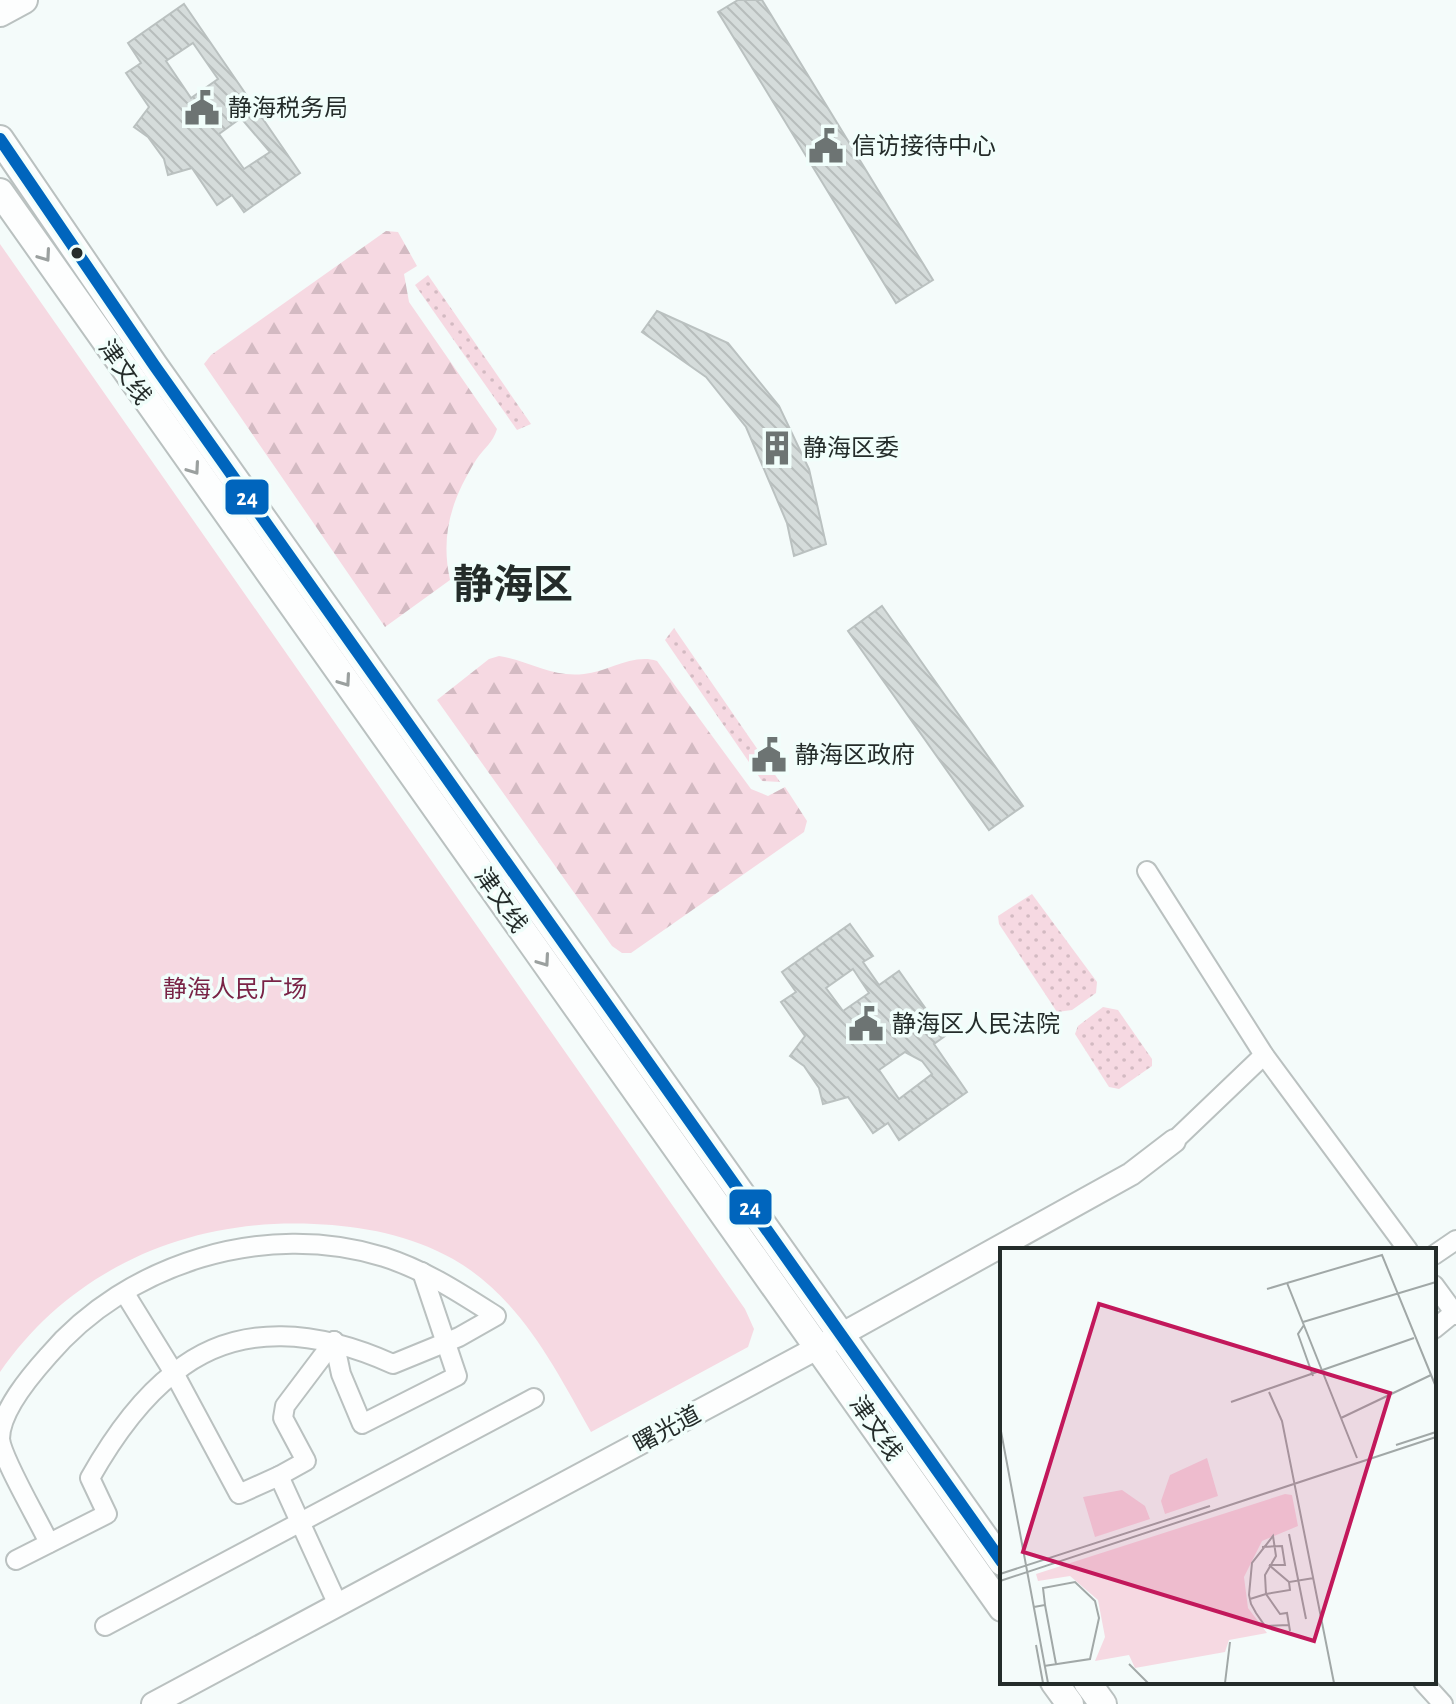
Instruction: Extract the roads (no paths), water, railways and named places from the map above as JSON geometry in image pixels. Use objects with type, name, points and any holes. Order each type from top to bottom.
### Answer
[{"type":"main road","points":[[0,13],[24,0]]},
{"type":"main road","name":"津文线","points":[[0,139],[830,1341],[1000,1605]]},
{"type":"main road","name":"津文线","points":[[0,192],[830,1341],[1000,1559]]},
{"type":"main road","points":[[1055,1684],[1070,1704]]},
{"type":"main road","points":[[1088,1684],[1103,1704]]},
{"type":"street","points":[[1147,871],[1264,1055],[1407,1248]]},
{"type":"street","points":[[1174,1141],[1264,1055]]},
{"type":"street","name":"曙光道","points":[[153,1704],[830,1341],[1131,1174],[1174,1141]]},
{"type":"street","points":[[1436,1254],[1456,1240]]},
{"type":"street","points":[[16,1560],[107,1514],[90,1478],[110,1443],[150,1392],[188,1362],[226,1343],[275,1337],[334,1341],[365,1349],[393,1364],[446,1342],[496,1316],[422,1272],[355,1250],[284,1246],[205,1256],[144,1279],[99,1308],[56,1346],[4,1419],[0,1440],[49,1543]]},
{"type":"street","points":[[334,1341],[341,1374],[362,1424],[457,1376],[422,1272]]},
{"type":"street","points":[[1436,1288],[1455,1313],[1436,1327]]},
{"type":"street","points":[[124,1292],[174,1373],[239,1494],[306,1461],[283,1418],[285,1406],[334,1341]]},
{"type":"street","points":[[105,1626],[299,1520],[534,1398]]},
{"type":"street","points":[[279,1476],[338,1605]]},
{"type":"street","points":[[1425,1684],[1443,1704]]},
{"type":"place","name":"静海税务局","points":[[202,108]]},
{"type":"place","name":"信访接待中心","points":[[826,146]]},
{"type":"place","name":"静海区委","points":[[777,448]]},
{"type":"place","name":"静海区政府","points":[[769,755]]},
{"type":"place","name":"静海区人民法院","points":[[866,1024]]},
{"type":"district","name":"静海区","points":[[513,584]]},
{"type":"park label","name":"静海人民广场","points":[[235,989]]}]
